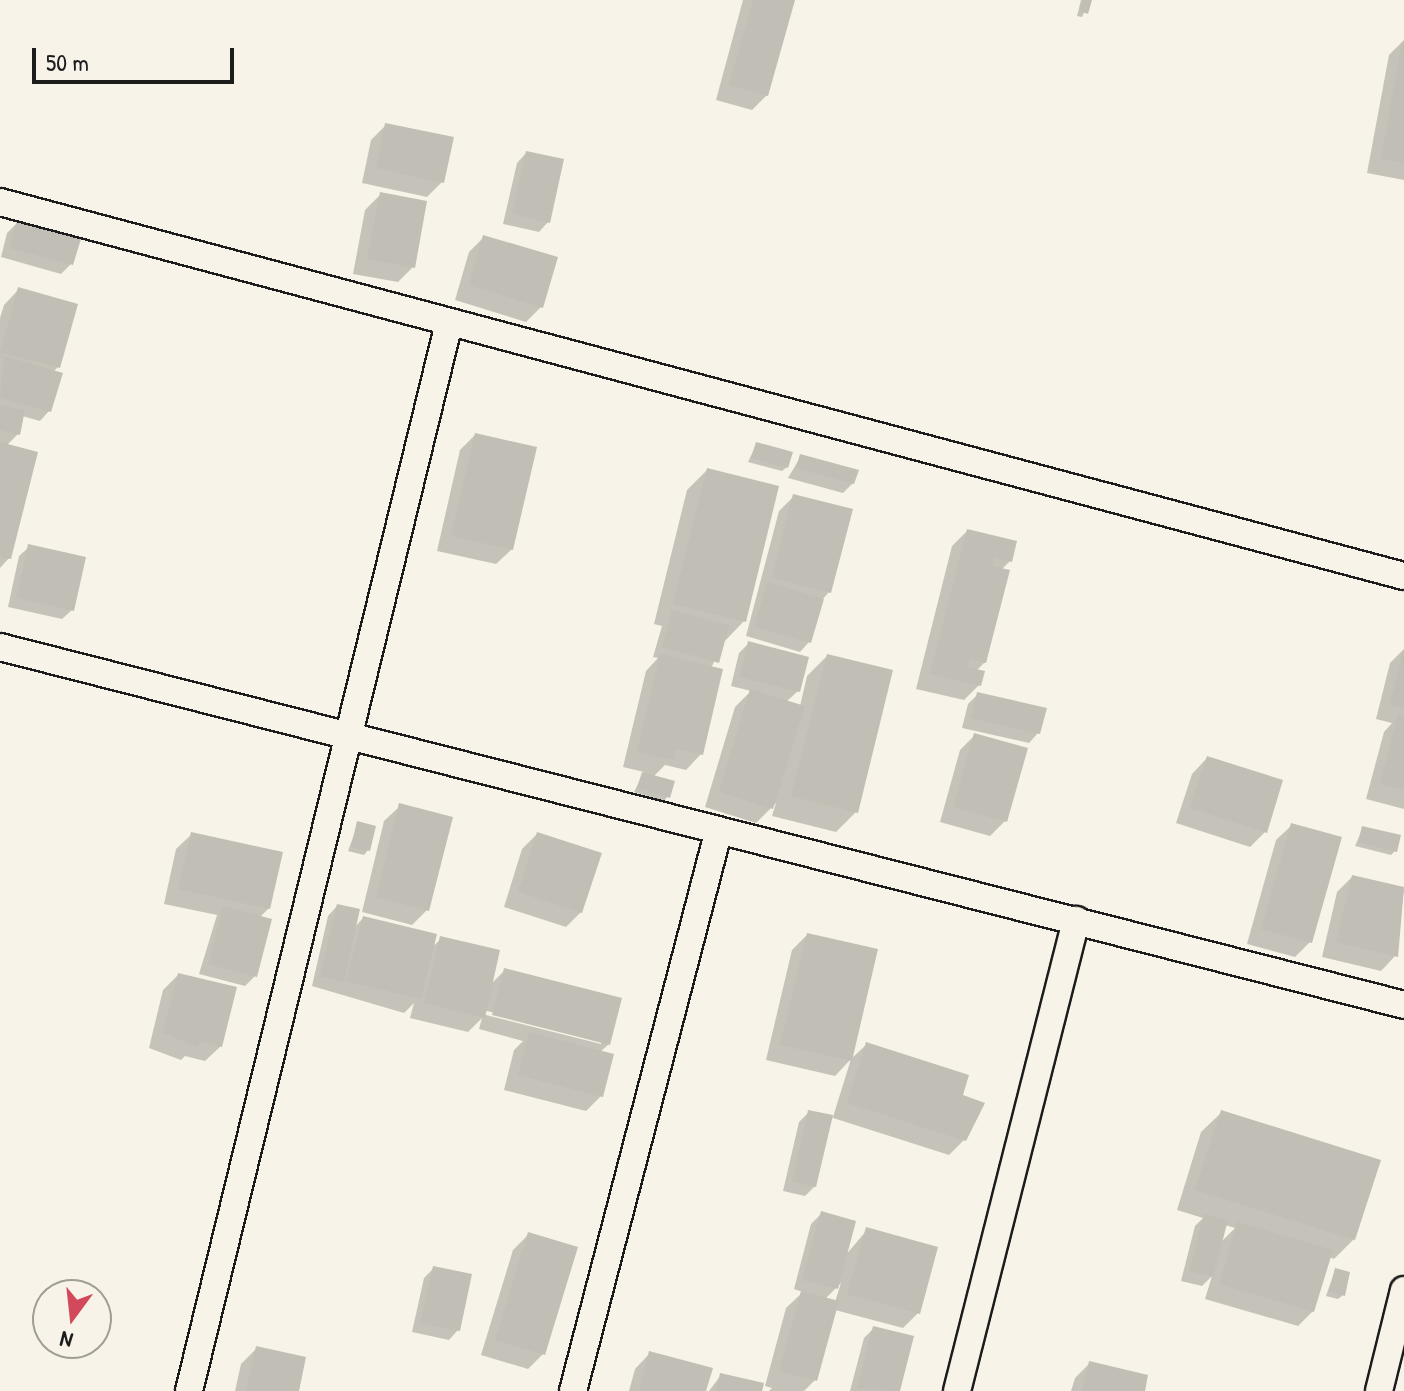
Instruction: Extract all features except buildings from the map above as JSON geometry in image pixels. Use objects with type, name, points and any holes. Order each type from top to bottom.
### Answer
[{"type":"street","points":[[0,202],[1404,576]]},
{"type":"street","points":[[189,1391],[352,738],[449,323]]},
{"type":"street","points":[[0,647],[718,833],[1076,920],[1404,1005]]},
{"type":"street","points":[[573,1391],[718,833]]},
{"type":"street","points":[[957,1391],[1076,920]]},
{"type":"street","points":[[1379,1391],[1404,1290]]}]
